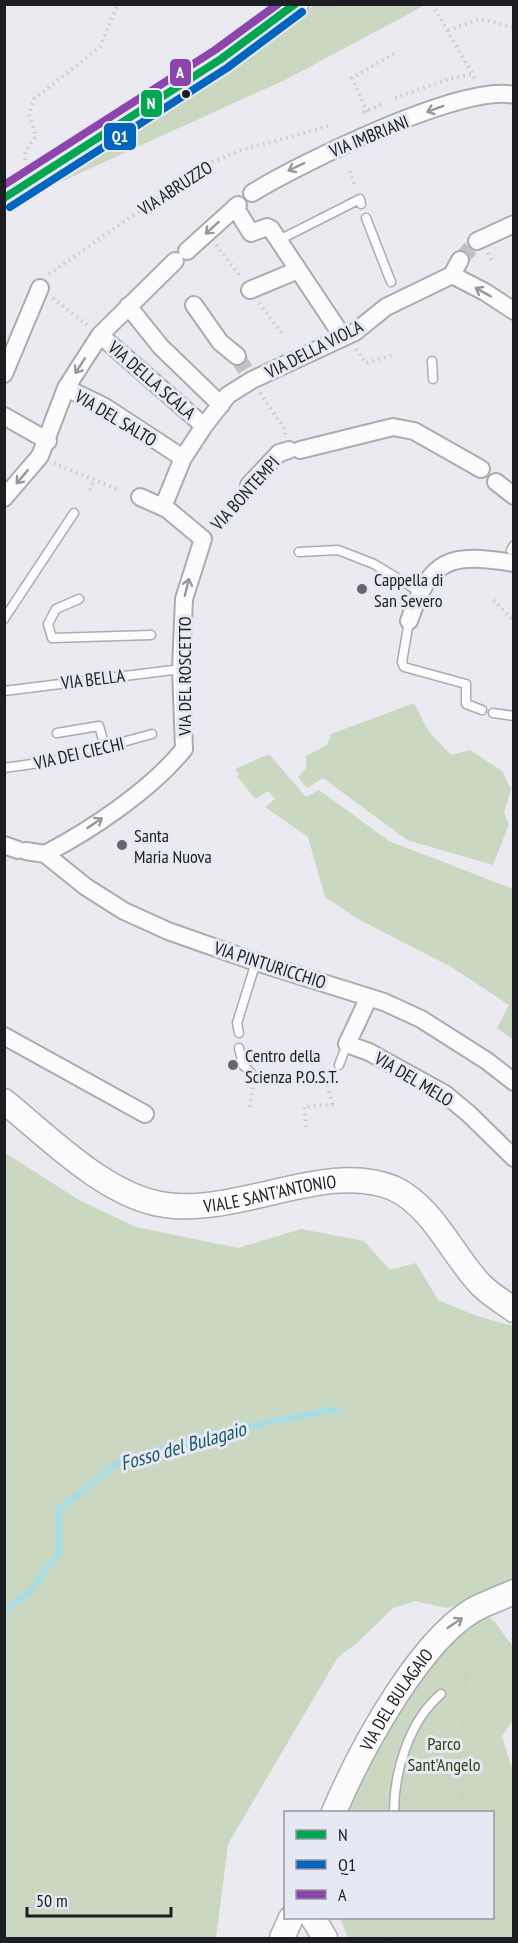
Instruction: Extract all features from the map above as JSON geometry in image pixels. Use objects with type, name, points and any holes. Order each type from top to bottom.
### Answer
[{"type":"main road","points":[[4,198],[221,59],[296,4]]},
{"type":"main road","name":"VIALE SANT'ANTONIO","points":[[4,1101],[101,1177],[125,1192],[153,1202],[174,1206],[217,1205],[295,1187],[353,1180],[376,1183],[394,1189],[413,1201],[425,1214],[481,1285],[513,1310]]},
{"type":"main road","name":"VIA DEL BULAGAIO","points":[[334,1811],[355,1763],[420,1661],[446,1630],[486,1604],[513,1592]]},
{"type":"main road","points":[[282,1938],[290,1919]]},
{"type":"main road","points":[[314,1919],[325,1938]]},
{"type":"street","name":"VIA IMBRIANI","points":[[252,193],[291,169],[372,133],[449,104],[491,93],[513,95]]},
{"type":"street","points":[[4,498],[40,456],[48,441],[66,388],[100,335],[181,256],[237,206],[251,233],[267,227],[279,240],[297,270],[345,337]]},
{"type":"street","points":[[477,241],[513,224]]},
{"type":"street","points":[[460,260],[452,276],[486,292],[513,311]]},
{"type":"street","points":[[250,290],[297,270]]},
{"type":"street","name":"VIA DELLA VIOLA","points":[[163,507],[183,458],[228,395],[250,378],[345,337],[387,308],[396,294],[452,276]]},
{"type":"street","points":[[4,374],[37,286]]},
{"type":"street","points":[[128,306],[161,347],[221,405]]},
{"type":"street","points":[[194,306],[220,342],[237,357]]},
{"type":"street","name":"VIA DELLA SCALA","points":[[100,335],[204,426]]},
{"type":"street","name":"VIA DEL SALTO","points":[[66,388],[105,407],[183,458]]},
{"type":"street","points":[[4,416],[48,441]]},
{"type":"street","name":"VIA BONTEMPI","points":[[249,484],[289,451],[393,427],[432,434],[481,470]]},
{"type":"street","points":[[496,482],[513,496]]},
{"type":"street","points":[[140,497],[163,507],[203,539]]},
{"type":"street","name":"VIA DEL ROSCETTO","points":[[45,854],[111,812],[170,765],[184,749],[179,728],[181,669],[178,633],[184,599],[203,539]]},
{"type":"street","points":[[409,621],[420,592],[437,568],[448,561],[488,559],[513,553]]},
{"type":"street","name":"VIA PINTURICCHIO","points":[[16,849],[45,854],[86,887],[124,911],[168,931],[256,962],[369,997],[422,1019],[487,1061],[513,1082]]},
{"type":"street","points":[[347,1044],[369,997]]},
{"type":"street","points":[[4,1036],[145,1114]]},
{"type":"street","name":"VIA DEL MELO","points":[[347,1044],[369,1052],[445,1095],[477,1121],[513,1158]]},
{"type":"lane","points":[[279,240],[360,202]]},
{"type":"lane","points":[[366,218],[396,294]]},
{"type":"lane","points":[[432,361],[433,379]]},
{"type":"lane","points":[[4,619],[74,513]]},
{"type":"lane","points":[[299,552],[338,550],[374,564],[420,592]]},
{"type":"lane","points":[[78,599],[57,609],[48,624],[52,638],[151,635]]},
{"type":"lane","points":[[409,621],[402,662],[404,667],[466,684],[466,704],[482,710]]},
{"type":"lane","name":"VIA BELLA","points":[[4,691],[181,669]]},
{"type":"lane","points":[[493,713],[513,716]]},
{"type":"lane","points":[[57,733],[99,726],[105,747]]},
{"type":"lane","name":"VIA DEI CIECHI","points":[[4,768],[53,761],[152,735]]},
{"type":"lane","points":[[238,1033],[237,1023],[256,962]]},
{"type":"lane","points":[[339,1065],[347,1044]]},
{"type":"lane","points":[[239,1048],[243,1065],[255,1077]]},
{"type":"lane","points":[[394,1811],[394,1790],[409,1740],[425,1707],[441,1694]]},
{"type":"path","points":[[29,167],[25,161],[26,150],[36,136],[29,114],[34,99],[100,47],[118,4]]},
{"type":"path","points":[[432,4],[479,87],[491,93]]},
{"type":"path","points":[[436,22],[441,18]]},
{"type":"path","points":[[448,30],[480,19],[513,27]]},
{"type":"path","points":[[385,103],[365,112],[352,78],[397,52]]},
{"type":"path","points":[[395,98],[448,79],[473,74]]},
{"type":"path","name":"VIA ABRUZZO","points":[[37,286],[205,165],[239,151],[332,125]]},
{"type":"path","points":[[350,171],[353,181]]},
{"type":"path","points":[[210,237],[284,336]]},
{"type":"path","points":[[37,286],[100,335]]},
{"type":"path","points":[[345,337],[366,363],[392,355]]},
{"type":"path","points":[[250,378],[286,431],[289,451]]},
{"type":"path","points":[[40,456],[119,490]]},
{"type":"path","points":[[90,490],[94,481]]},
{"type":"path","name":"VIA BONTEMPI","points":[[203,539],[221,514],[249,484]]},
{"type":"path","points":[[494,600],[513,622]]},
{"type":"path","points":[[306,1127],[304,1107],[332,1104],[327,1083],[339,1065]]},
{"type":"path","points":[[250,1107],[255,1077],[327,1083]]},
{"type":"path","points":[[441,1694],[467,1671],[508,1646],[513,1638]]},
{"type":"path","points":[[464,1811],[458,1767],[467,1671]]},
{"type":"path","points":[[494,1916],[503,1938]]},
{"type":"path","points":[[390,1938],[391,1919]]},
{"type":"green space","points":[[315,5],[425,5],[287,79],[23,199],[143,116]]},
{"type":"green space","points":[[414,703],[428,731],[451,755],[470,750],[502,771],[511,789],[504,813],[509,824],[493,865],[407,840],[323,778],[307,788],[298,777],[306,768],[306,756],[327,745],[331,734]]},
{"type":"green space","points":[[269,754],[306,797],[319,790],[389,841],[513,889],[513,1040],[497,1028],[509,1005],[453,968],[358,919],[325,897],[308,837],[265,807],[275,799],[268,791],[255,799],[237,776],[239,774],[235,769]]},
{"type":"green space","points":[[4,1152],[79,1200],[136,1227],[238,1248],[301,1229],[364,1241],[390,1270],[416,1263],[438,1300],[477,1316],[513,1326],[513,1588],[481,1593],[462,1604],[446,1608],[416,1601],[393,1608],[357,1643],[338,1657],[228,1844],[216,1938],[5,1938]]},
{"type":"green space","name":"Parco Sant'Angelo","points":[[485,1614],[495,1622],[513,1647],[513,1720],[502,1736],[513,1772],[513,1938],[348,1938],[340,1919],[494,1919],[494,1811],[345,1811],[365,1769],[392,1722],[437,1658],[460,1634]]},
{"type":"waterway","name":"Fosso del Bulagaio","points":[[4,1612],[31,1590],[59,1553],[59,1509],[120,1461],[210,1434],[337,1409]]},
{"type":"tunnel","points":[[460,260],[477,241]]},
{"type":"tunnel","points":[[237,356],[249,376]]},
{"type":"transit line","name":"A","points":[[4,185],[215,50],[278,4]]},
{"type":"transit line","name":"N","points":[[4,198],[221,59],[295,4]]},
{"type":"transit line","name":"Q1","points":[[10,207],[227,68],[302,12]]},
{"type":"place","name":"Cappella di San Severo","points":[[362,589]]},
{"type":"place","name":"Santa Maria Nuova","points":[[122,845]]},
{"type":"place","name":"Centro della Scienza P.O.S.T.","points":[[233,1065]]}]
